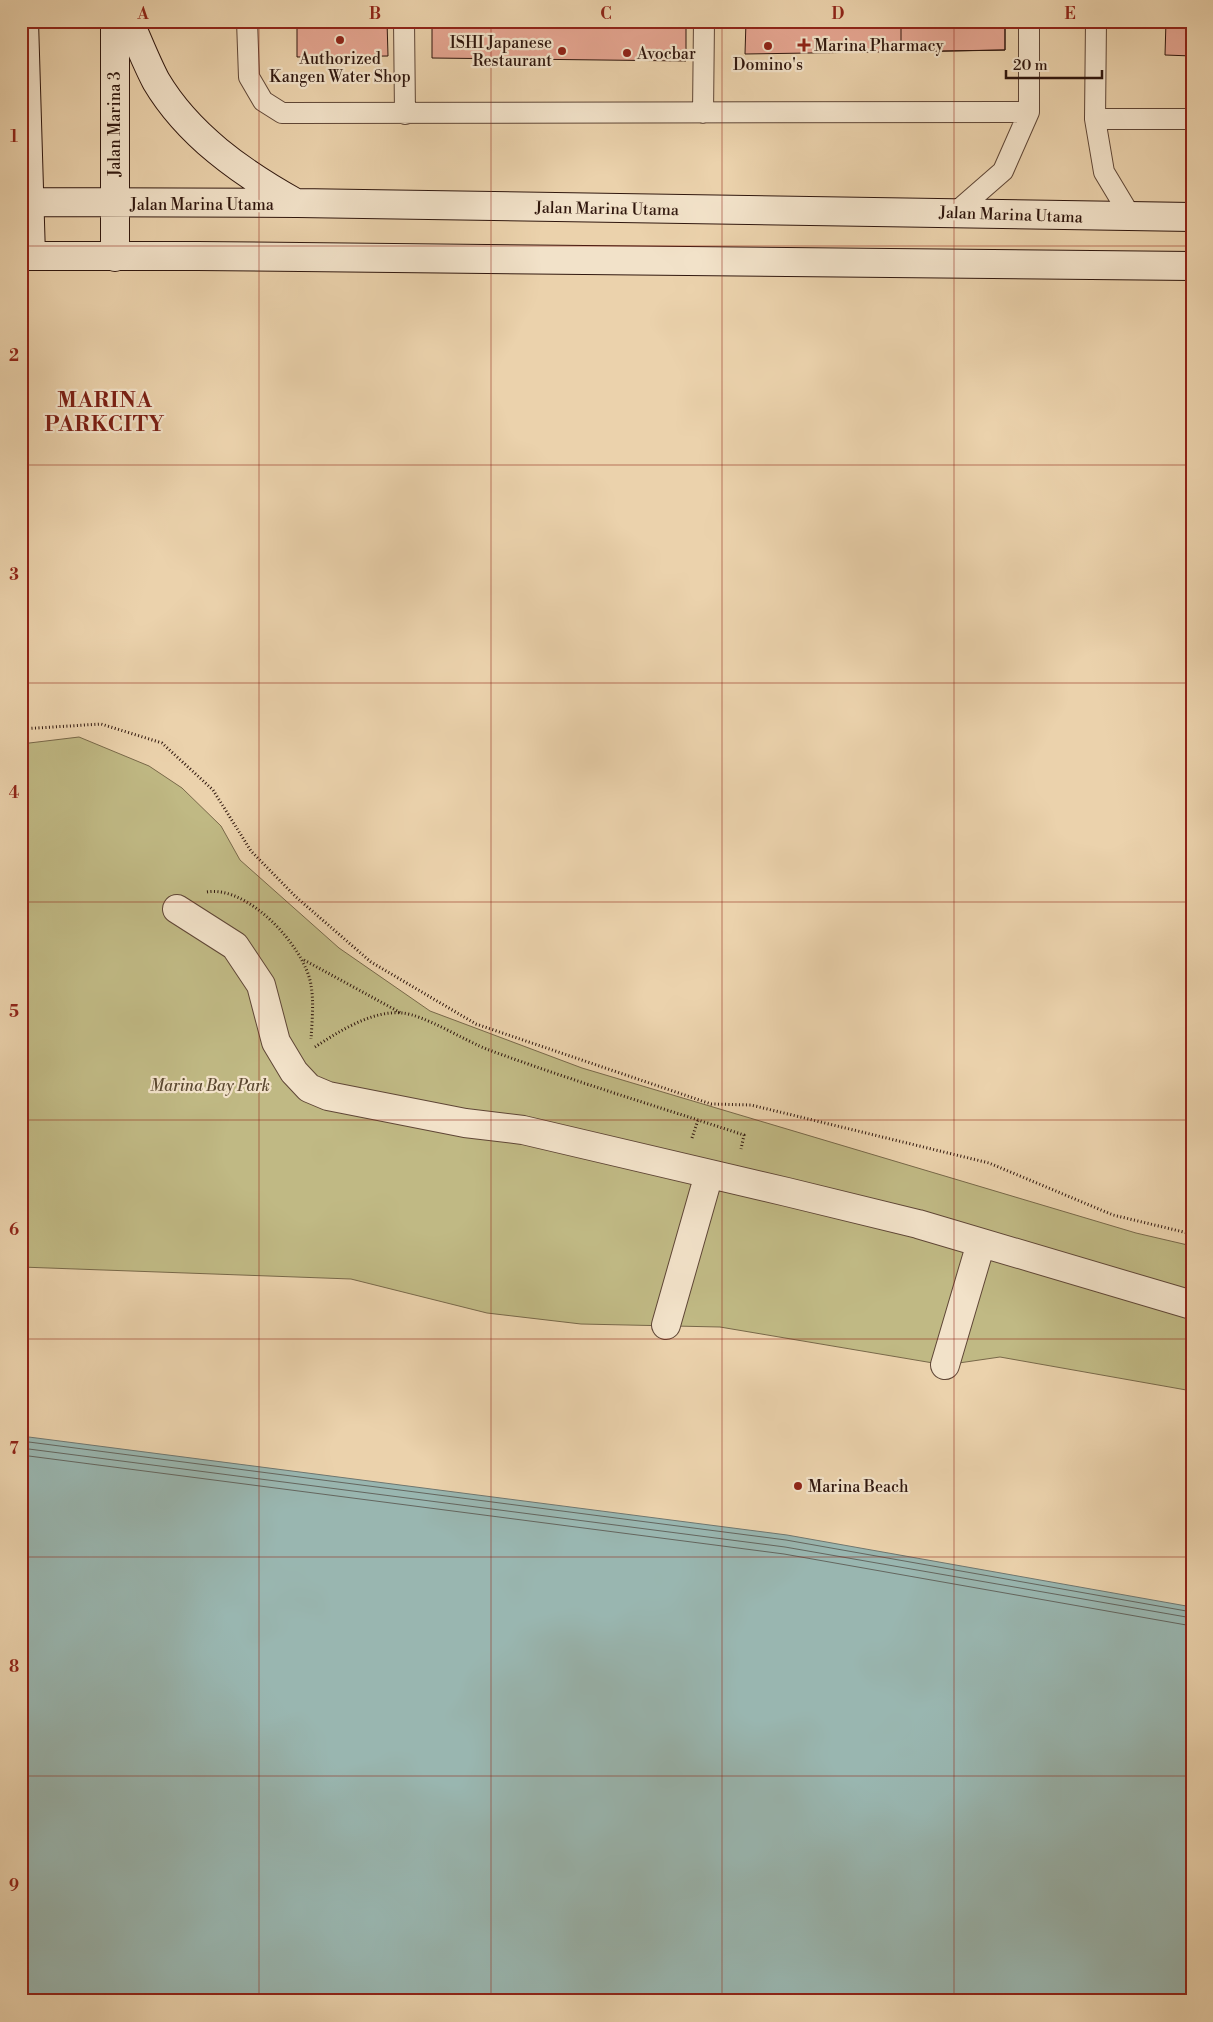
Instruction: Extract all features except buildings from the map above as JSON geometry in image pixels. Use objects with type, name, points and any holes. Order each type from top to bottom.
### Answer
[{"type":"main road","points":[[24,21],[26,256],[1192,266]]},
{"type":"main road","name":"Jalan Marina 3","points":[[114,257],[115,21]]},
{"type":"main road","points":[[129,21],[156,81],[187,124],[253,178],[298,203]]},
{"type":"main road","name":"Jalan Marina Utama","points":[[25,202],[114,204],[298,203],[1192,217]]},
{"type":"main road","points":[[177,909],[235,946],[261,985],[276,1042],[294,1072],[309,1088],[328,1096],[465,1123],[523,1130],[918,1224],[1192,1305]]},
{"type":"main road","points":[[666,1325],[720,1177]]},
{"type":"main road","points":[[945,1365],[981,1243]]},
{"type":"lane","points":[[247,21],[249,77],[263,101],[282,113],[1029,112]]},
{"type":"lane","points":[[404,21],[405,114]]},
{"type":"lane","points":[[703,113],[704,21]]},
{"type":"lane","points":[[956,212],[1003,171],[1029,112],[1029,21]]},
{"type":"lane","points":[[1096,21],[1096,119],[1104,172],[1131,217]]},
{"type":"lane","points":[[1096,119],[1192,119]]},
{"type":"path","points":[[21,568],[23,576],[21,635]]},
{"type":"path","points":[[21,715],[21,756]]},
{"type":"path","points":[[22,729],[101,724],[162,743],[213,790],[251,851],[296,897],[371,962],[476,1024],[711,1104],[751,1105],[989,1163],[1113,1215],[1192,1234]]},
{"type":"path","points":[[303,960],[402,1013],[433,1024],[470,1043],[561,1076],[744,1135],[720,1177]]},
{"type":"path","points":[[310,1050],[341,1030],[366,1018],[402,1013]]},
{"type":"green space","name":"Marina Bay Park","points":[[79,737],[149,766],[182,788],[221,826],[240,860],[339,948],[430,1011],[582,1068],[1136,1233],[1192,1246],[1192,1391],[1000,1357],[945,1365],[720,1327],[581,1324],[487,1313],[351,1279],[21,1267],[21,744]]},
{"type":"water","points":[[21,1436],[787,1535],[1192,1607],[1192,2001],[21,2001]]},
{"type":"place","name":"Authorized Kangen Water Shop","points":[[340,40]]},
{"type":"place","name":"Marina Pharmacy","points":[[804,45]]},
{"type":"place","name":"Domino's","points":[[768,46]]},
{"type":"place","name":"ISHI Japanese Restaurant","points":[[562,51]]},
{"type":"place","name":"Avocbar","points":[[627,53]]},
{"type":"place","name":"Marina Beach","points":[[798,1486]]},
{"type":"district","name":"MARINA PARKCITY","points":[[105,412]]}]
